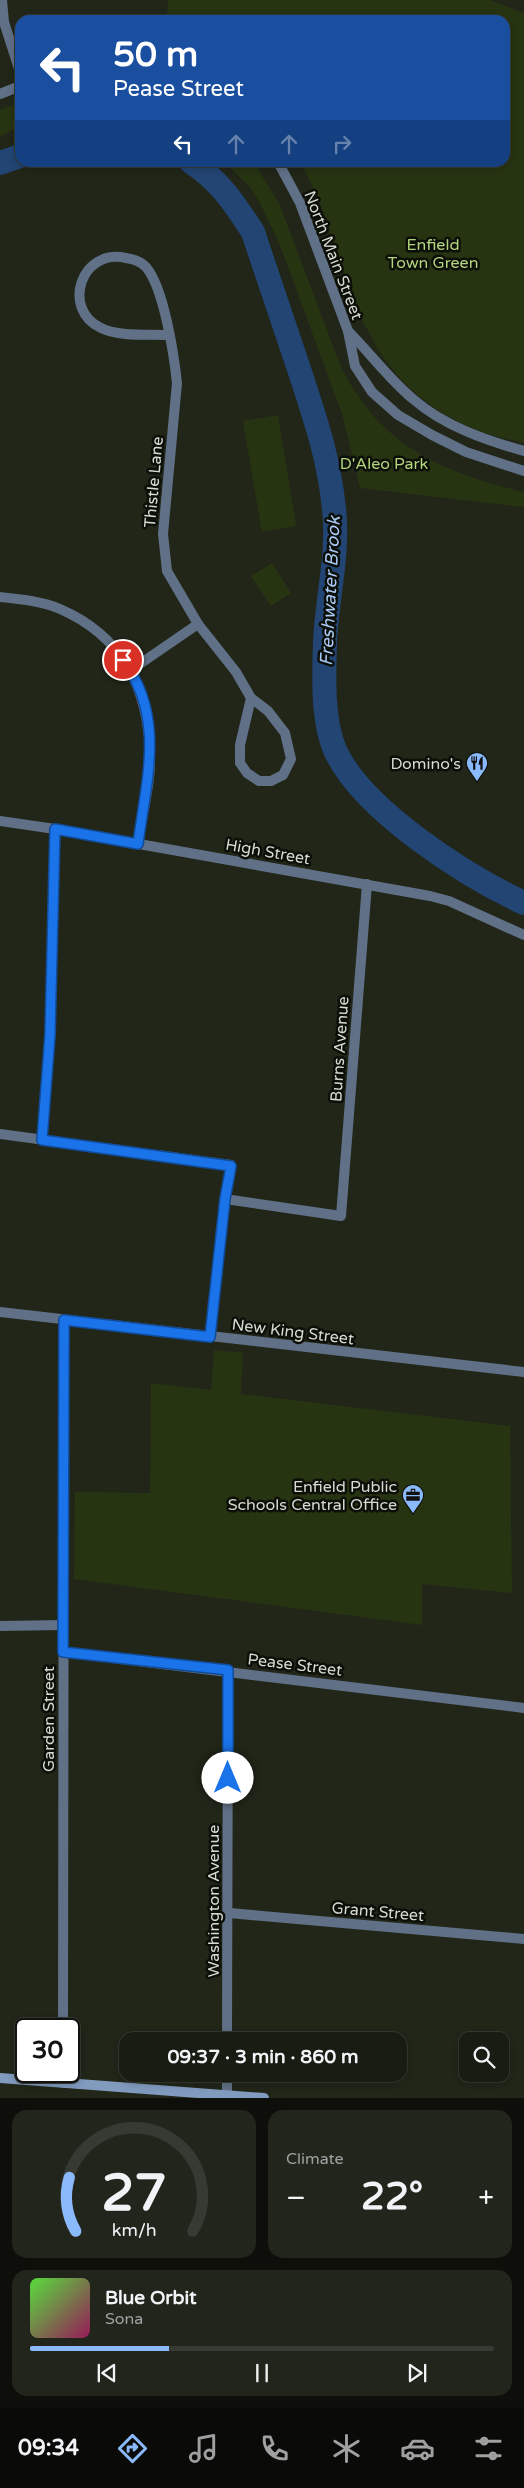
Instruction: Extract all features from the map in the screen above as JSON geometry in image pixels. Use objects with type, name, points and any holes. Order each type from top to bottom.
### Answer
[{"type":"main road","points":[[0,2078],[15,2079]]},
{"type":"main road","points":[[63,2083],[264,2098]]},
{"type":"street","points":[[2,0],[4,22],[15,56]]},
{"type":"street","points":[[0,94],[15,88]]},
{"type":"street","name":"North Main Street","points":[[281,167],[300,203],[348,331],[355,366],[372,392],[398,415],[455,447],[524,472]]},
{"type":"street","name":"Thistle Lane","points":[[168,334],[128,333],[98,327],[87,315],[80,301],[80,286],[88,270],[102,259],[111,256],[141,262],[151,275],[164,309],[175,362],[177,383],[162,534],[167,571],[198,624],[236,672],[252,698],[277,722],[289,744],[291,759],[289,765],[283,775],[271,781],[259,781],[247,773],[240,763],[240,745],[252,698]]},
{"type":"street","name":"North Main Street","points":[[348,331],[398,385],[430,412],[473,435],[524,451]]},
{"type":"street","points":[[0,597],[58,608],[85,622],[116,650],[131,670],[145,702],[150,743],[150,768],[138,844]]},
{"type":"street","points":[[131,670],[198,624]]},
{"type":"street","name":"High Street","points":[[0,821],[367,884],[449,901],[524,935]]},
{"type":"street","points":[[42,1140],[50,1035],[55,829]]},
{"type":"street","name":"Burns Avenue","points":[[225,1199],[341,1216],[367,884]]},
{"type":"street","points":[[0,1134],[231,1166],[225,1199],[210,1337]]},
{"type":"street","name":"New King Street","points":[[0,1312],[524,1372]]},
{"type":"street","name":"Garden Street","points":[[64,1320],[64,2018]]},
{"type":"street","points":[[0,1626],[63,1625]]},
{"type":"street","name":"Pease Street","points":[[63,1652],[228,1670],[524,1708]]},
{"type":"street","name":"Washington Avenue","points":[[228,1670],[228,2032]]},
{"type":"street","name":"Grant Street","points":[[228,1913],[524,1939]]},
{"type":"street","points":[[227,2082],[227,2095]]},
{"type":"green space","name":"Enfield Town Green","points":[[168,0],[490,0],[524,13],[524,443],[485,433],[452,418],[428,403],[408,386],[391,367],[363,322],[319,201],[302,167],[510,167],[510,15],[167,15]]},
{"type":"green space","points":[[15,104],[15,129],[0,136],[0,110]]},
{"type":"green space","name":"D'Aleo Park","points":[[230,167],[256,167],[279,203],[341,367],[357,394],[375,417],[416,452],[466,475],[524,492],[524,507],[360,488],[342,414],[280,245],[259,201],[248,185]]},
{"type":"green space","points":[[278,415],[296,526],[262,532],[243,421]]},
{"type":"green space","points":[[272,563],[291,593],[271,606],[251,576]]},
{"type":"green space","points":[[214,1350],[243,1353],[241,1394],[510,1426],[512,1593],[422,1584],[422,1625],[74,1579],[75,1492],[150,1493],[151,1383],[211,1390]]},
{"type":"waterway","name":"Freshwater Brook","points":[[0,163],[15,158]]},
{"type":"waterway","name":"Freshwater Brook","points":[[198,167],[233,202],[253,232],[311,404],[329,472],[334,509],[335,542],[326,625],[324,668],[326,711],[335,750],[348,773],[391,818],[446,859],[524,903]]},
{"type":"place","name":"Domino's","points":[[477,782]]},
{"type":"place","name":"Enfield Public Schools Central Office","points":[[413,1514]]},
{"type":"route","points":[[123,660],[131,670],[145,702],[150,743],[150,768],[138,844],[55,829],[50,1035],[42,1140],[231,1166],[225,1199],[210,1337],[64,1320],[63,1652],[228,1670],[228,1778]]}]
